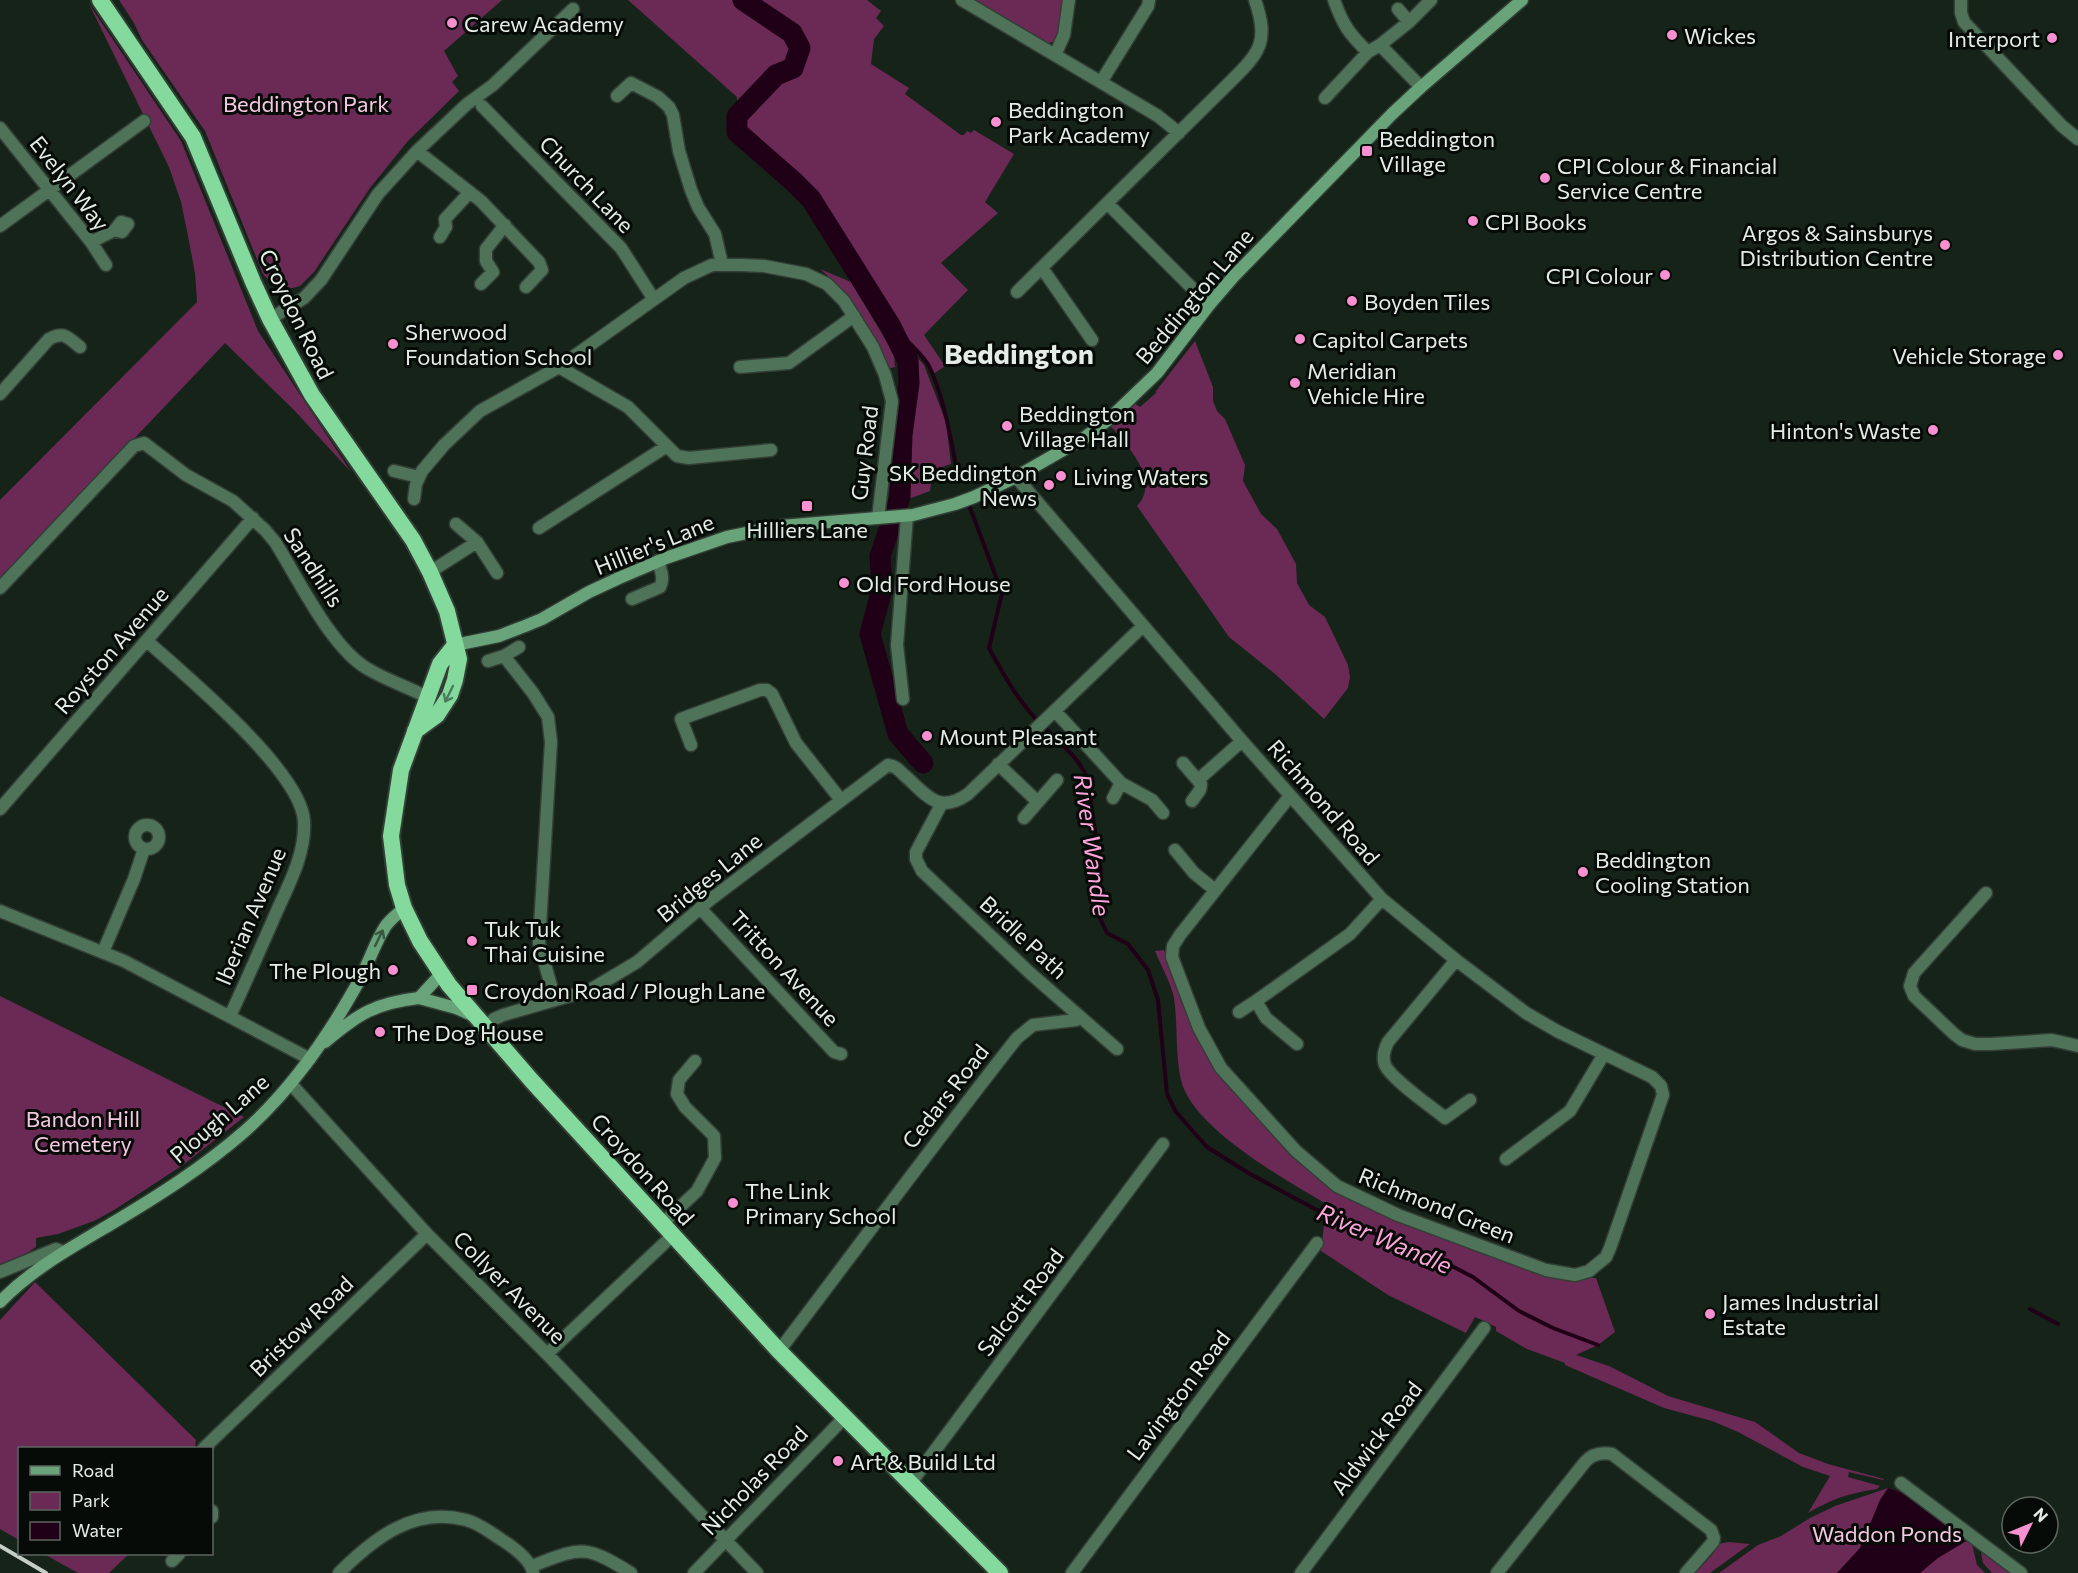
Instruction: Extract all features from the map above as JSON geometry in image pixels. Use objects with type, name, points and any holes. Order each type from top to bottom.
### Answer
[{"type":"highway","name":"Croydon Road","points":[[100,0],[193,137],[270,319],[312,395],[413,540],[447,611],[459,659],[456,680],[450,695],[437,715],[415,730]]},
{"type":"highway","name":"Croydon Road","points":[[455,645],[440,664],[401,770],[391,836],[397,885],[404,908],[420,941],[441,974],[481,1022],[779,1351],[1000,1573]]},
{"type":"main road","name":"Beddington Lane","points":[[878,518],[907,516],[974,497],[1016,477],[1084,438],[1109,419],[1158,373],[1209,305],[1268,240],[1421,87],[1522,0]]},
{"type":"main road","name":"Hillier's Lane","points":[[455,645],[499,636],[542,619],[589,592],[699,545],[760,529],[878,518]]},
{"type":"main road","name":"Plough Lane","points":[[0,1302],[31,1273],[160,1194],[245,1131],[291,1084],[322,1045],[325,1035],[349,998],[384,928],[404,908]]},
{"type":"main road","points":[[419,998],[441,974]]},
{"type":"main road","points":[[349,998],[368,1010]]},
{"type":"main road","points":[[322,1045],[368,1010],[393,1001],[419,998],[456,1008],[481,1022]]},
{"type":"street","points":[[962,0],[1158,116],[1179,133]]},
{"type":"street","points":[[1055,56],[1064,35],[1069,0]]},
{"type":"street","points":[[1101,82],[1148,6],[1149,0]]},
{"type":"street","points":[[1017,292],[1108,204],[1254,56],[1262,38],[1262,25],[1255,0]]},
{"type":"street","points":[[1334,0],[1343,24],[1353,38],[1368,52]]},
{"type":"street","points":[[1325,98],[1368,52],[1409,22],[1431,0]]},
{"type":"street","points":[[1962,0],[1961,13],[1964,22],[2062,126],[2078,139]]},
{"type":"street","points":[[270,319],[304,298],[321,280],[378,194],[417,151],[480,101],[493,85],[573,9]]},
{"type":"street","points":[[1398,9],[1409,22]]},
{"type":"street","points":[[1380,45],[1421,87]]},
{"type":"street","points":[[617,96],[631,83],[658,97],[669,107],[673,115],[679,151],[691,190],[698,207],[715,234],[722,264]]},
{"type":"street","name":"Church Lane","points":[[480,101],[621,248],[653,298]]},
{"type":"street","points":[[0,226],[49,188],[144,122]]},
{"type":"street","name":"Evelyn Way","points":[[0,128],[91,242],[106,265]]},
{"type":"street","points":[[417,151],[470,192],[505,225],[542,266],[539,274],[526,287]]},
{"type":"street","points":[[440,237],[446,227],[445,219],[470,192]]},
{"type":"street","points":[[1108,204],[1209,305]]},
{"type":"street","points":[[481,284],[493,272],[486,261],[486,249],[505,225]]},
{"type":"street","points":[[91,242],[115,230]]},
{"type":"street","name":"Guy Road","points":[[414,499],[419,477],[426,466],[444,445],[480,411],[559,367],[653,298],[695,272],[712,265],[722,264],[764,266],[812,276],[836,292],[854,316],[880,362],[892,401],[878,518]]},
{"type":"street","points":[[1042,268],[1092,340]]},
{"type":"street","points":[[740,367],[789,363],[854,316]]},
{"type":"street","points":[[0,394],[49,339],[64,334],[80,347]]},
{"type":"street","points":[[559,367],[628,407],[677,456],[688,458],[771,450]]},
{"type":"street","name":"Sandhills","points":[[0,588],[134,446],[140,443],[148,444],[186,476],[233,501],[253,518],[275,542],[318,613],[344,648],[368,669],[427,697]]},
{"type":"street","points":[[539,528],[667,446]]},
{"type":"street","points":[[394,471],[419,477]]},
{"type":"street","name":"Richmond Road","points":[[1016,477],[1242,741],[1382,899],[1456,960],[1526,1013],[1652,1077],[1661,1086]]},
{"type":"street","points":[[903,699],[897,645],[907,516]]},
{"type":"street","name":"Royston Avenue","points":[[0,809],[253,518]]},
{"type":"street","points":[[456,524],[477,542],[497,573]]},
{"type":"street","points":[[430,572],[477,542]]},
{"type":"street","points":[[632,599],[660,587],[662,575],[658,561]]},
{"type":"street","points":[[942,803],[947,804],[959,800],[1143,626]]},
{"type":"street","name":"Iberian Avenue","points":[[147,641],[263,751],[292,788],[301,803],[303,812],[304,837],[296,868],[230,1016]]},
{"type":"street","points":[[488,662],[519,647]]},
{"type":"street","points":[[504,656],[533,693],[548,717],[551,742],[539,944],[540,955],[555,1000]]},
{"type":"street","points":[[691,745],[681,719],[756,691],[767,690],[772,694],[796,743],[841,800]]},
{"type":"street","points":[[1052,714],[1121,783],[1152,800],[1163,813]]},
{"type":"street","points":[[1197,780],[1242,741]]},
{"type":"street","points":[[1183,763],[1201,784],[1200,790],[1192,801]]},
{"type":"street","points":[[998,764],[1038,802]]},
{"type":"street","name":"Bridges Lane","points":[[481,1022],[590,990],[622,972],[651,952],[700,908],[886,767],[891,765],[897,768],[932,799],[942,803]]},
{"type":"street","points":[[1024,818],[1057,780]]},
{"type":"street","points":[[1113,798],[1121,783]]},
{"type":"street","name":"Richmond Green","points":[[1290,796],[1176,941],[1171,953],[1206,1043],[1226,1075],[1303,1158],[1337,1186],[1381,1208],[1546,1270],[1575,1275],[1589,1272],[1606,1257],[1610,1248],[1663,1095],[1661,1086]]},
{"type":"street","name":"Bridle Path","points":[[942,803],[918,848],[916,859],[922,871],[1117,1049]]},
{"type":"street","points":[[102,952],[134,879],[144,849]]},
{"type":"street","points":[[1174,850],[1194,873],[1215,890]]},
{"type":"street","points":[[1986,893],[1914,973],[1911,986],[1914,996],[1954,1034],[1969,1042],[1990,1044],[2052,1040],[2078,1046]]},
{"type":"street","points":[[1239,1012],[1350,934],[1382,899]]},
{"type":"street","name":"Tritton Avenue","points":[[700,908],[834,1052],[840,1054]]},
{"type":"street","points":[[0,911],[102,952],[310,1059]]},
{"type":"street","points":[[1456,960],[1388,1042],[1384,1060],[1391,1072],[1445,1118],[1470,1100]]},
{"type":"street","points":[[1256,1001],[1266,1018],[1297,1044]]},
{"type":"street","name":"Cedars Road","points":[[779,1351],[933,1145],[1017,1038],[1033,1025],[1076,1020],[1080,1017]]},
{"type":"street","points":[[1506,1159],[1570,1112],[1604,1054]]},
{"type":"street","points":[[547,1354],[668,1229],[697,1191],[715,1158],[714,1136],[685,1107],[677,1094],[679,1080],[695,1061]]},
{"type":"street","name":"Collyer Avenue","points":[[291,1084],[427,1234],[547,1354],[757,1573]]},
{"type":"street","name":"Salcott Road","points":[[910,1484],[1163,1144]]},
{"type":"street","name":"Bristow Road","points":[[206,1447],[427,1234]]},
{"type":"street","name":"Lavington Road","points":[[1072,1573],[1317,1243]]},
{"type":"street","points":[[0,1272],[56,1249],[63,1252]]},
{"type":"street","name":"Aldwick Road","points":[[1301,1573],[1484,1328]]},
{"type":"street","name":"Nicholas Road","points":[[694,1573],[845,1417]]},
{"type":"street","points":[[1497,1573],[1585,1462],[1593,1456],[1606,1453],[1612,1454],[1711,1530],[1713,1542],[1686,1573]]},
{"type":"street","points":[[1901,1483],[2021,1573]]},
{"type":"street","points":[[339,1573],[376,1539],[395,1528],[443,1517],[466,1520],[486,1529],[507,1544],[532,1570],[580,1550],[599,1556],[631,1573]]},
{"type":"green space","name":"Beddington Park","points":[[119,0],[502,0],[444,51],[458,76],[452,82],[459,91],[408,141],[370,188],[314,272],[300,286],[285,290],[272,284],[263,274],[205,131],[142,40]]},
{"type":"green space","points":[[628,0],[867,0],[881,11],[876,18],[884,26],[874,39],[871,64],[909,88],[905,94],[961,135],[974,130],[1014,154],[985,202],[998,213],[941,263],[968,290],[924,335],[945,366],[935,373],[890,325],[811,199],[737,132],[737,97]]},
{"type":"green space","points":[[972,0],[1065,0],[1060,34],[1055,41],[1046,44]]},
{"type":"green space","points":[[89,4],[181,141],[258,331],[351,472],[293,409],[225,343],[0,580],[0,500],[197,302],[195,273],[181,202],[169,167]]},
{"type":"green space","points":[[820,269],[851,282],[894,354],[895,367],[888,369],[876,340],[852,302]]},
{"type":"green space","points":[[1195,341],[1213,387],[1213,401],[1217,411],[1225,419],[1245,465],[1243,481],[1261,514],[1277,529],[1296,564],[1297,583],[1309,605],[1325,617],[1348,665],[1350,677],[1348,688],[1324,719],[1274,673],[1229,637],[1137,506],[1143,496],[1144,475],[1133,454],[1111,426],[1134,403],[1140,407],[1156,393]]},
{"type":"green space","points":[[907,346],[924,365],[946,422],[951,464],[941,468],[935,474],[930,491],[906,500],[907,423],[916,368]]},
{"type":"green space","points":[[1164,950],[1197,1036],[1339,1190],[1565,1278],[1596,1278],[1615,1332],[1598,1345],[1576,1355],[1609,1366],[1668,1396],[1755,1422],[1799,1453],[1828,1464],[1884,1479],[1849,1472],[1848,1477],[1880,1486],[1877,1489],[1841,1497],[1808,1513],[1830,1476],[1803,1467],[1738,1432],[1712,1421],[1664,1408],[1565,1365],[1565,1363],[1527,1349],[1496,1331],[1496,1327],[1475,1317],[1466,1333],[1388,1295],[1321,1251],[1324,1225],[1333,1208],[1245,1153],[1203,1117],[1189,1099],[1179,1070],[1174,998],[1155,951]]},
{"type":"green space","name":"Bandon Hill Cemetery","points":[[0,996],[244,1117],[183,1165],[114,1210],[94,1221],[58,1234],[36,1238],[36,1247],[0,1264]]},
{"type":"green space","points":[[35,1282],[196,1440],[195,1447],[18,1447],[18,1539],[0,1529],[0,1320]]},
{"type":"green space","name":"Waddon Ponds","points":[[1888,1488],[1903,1493],[1968,1540],[1972,1544],[1977,1565],[1985,1573],[1719,1573],[1758,1545],[1781,1536],[1810,1518],[1835,1506]]},
{"type":"green space","points":[[1729,1542],[1750,1544],[1710,1573],[1695,1573],[1713,1554],[1717,1544]]},
{"type":"green space","points":[[1981,1552],[2009,1573],[1992,1573],[1983,1563]]},
{"type":"green space","points":[[46,1555],[128,1555],[109,1573],[78,1573]]},
{"type":"water","name":"Waddon Ponds","points":[[1888,1488],[1903,1493],[1968,1540],[1938,1558],[1920,1573],[1837,1573],[1860,1548],[1880,1500]]},
{"type":"waterway","name":"River Wandle","points":[[743,0],[792,33],[800,48],[793,68],[776,75],[737,116],[737,132],[811,199],[890,325],[908,361],[909,383],[902,435],[900,497],[880,556],[882,589],[870,634],[898,734],[923,763]]},
{"type":"waterway","name":"River Wandle","points":[[890,325],[929,366],[942,400],[955,461]]},
{"type":"waterway","name":"River Wandle","points":[[969,505],[1002,593],[989,648],[1022,702],[1070,753],[1087,777],[1101,871],[1096,907],[1107,933],[1128,944],[1148,970],[1158,1000],[1167,1094],[1176,1112],[1207,1147],[1250,1174],[1315,1209],[1442,1261],[1473,1277],[1519,1311],[1553,1328],[1598,1345]]},
{"type":"waterway","name":"River Wandle","points":[[2030,1309],[2058,1324]]},
{"type":"railway","points":[[0,1546],[46,1573]]},
{"type":"place","name":"Carew Academy","points":[[452,23]]},
{"type":"place","name":"Wickes","points":[[1672,35]]},
{"type":"place","name":"Interport","points":[[2052,38]]},
{"type":"place","name":"Beddington Park Academy","points":[[996,122]]},
{"type":"place","name":"Beddington Village","points":[[1367,151]]},
{"type":"place","name":"CPI Colour & Financial Service Centre","points":[[1545,178]]},
{"type":"place","name":"CPI Books","points":[[1473,221]]},
{"type":"place","name":"Argos & Sainsburys Distribution Centre","points":[[1945,245]]},
{"type":"place","name":"CPI Colour","points":[[1665,275]]},
{"type":"place","name":"Boyden Tiles","points":[[1352,301]]},
{"type":"place","name":"Capitol Carpets","points":[[1300,339]]},
{"type":"place","name":"Sherwood Foundation School","points":[[393,344]]},
{"type":"place","name":"Vehicle Storage","points":[[2058,355]]},
{"type":"place","name":"Meridian Vehicle Hire","points":[[1295,383]]},
{"type":"place","name":"Beddington Village Hall","points":[[1007,426]]},
{"type":"place","name":"Hinton's Waste","points":[[1933,430]]},
{"type":"place","name":"Living Waters","points":[[1061,476]]},
{"type":"place","name":"SK Beddington News","points":[[1049,485]]},
{"type":"place","name":"Hilliers Lane","points":[[807,506]]},
{"type":"place","name":"Old Ford House","points":[[844,583]]},
{"type":"place","name":"Mount Pleasant","points":[[927,736]]},
{"type":"place","name":"Beddington Cooling Station","points":[[1583,872]]},
{"type":"place","name":"Tuk Tuk Thai Cuisine","points":[[472,941]]},
{"type":"place","name":"The Plough","points":[[393,970]]},
{"type":"place","name":"Croydon Road / Plough Lane","points":[[472,990]]},
{"type":"place","name":"The Dog House","points":[[380,1032]]},
{"type":"place","name":"The Link Primary School","points":[[733,1203]]},
{"type":"place","name":"James Industrial Estate","points":[[1710,1314]]},
{"type":"place","name":"Art & Build Ltd","points":[[838,1461]]},
{"type":"district","name":"Beddington","points":[[1019,353]]}]
